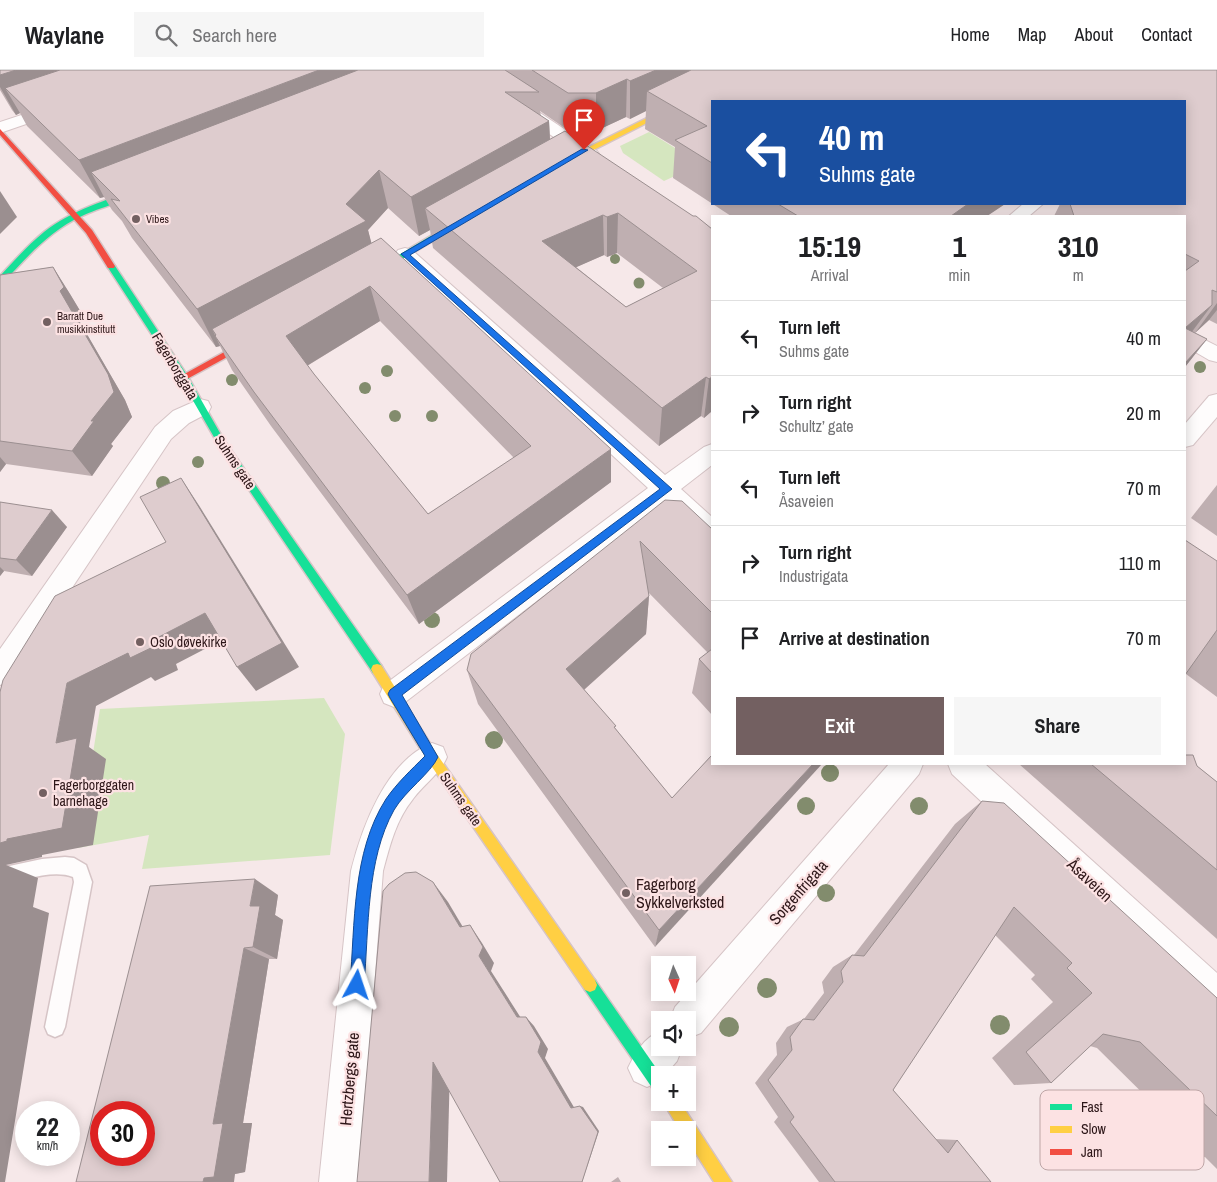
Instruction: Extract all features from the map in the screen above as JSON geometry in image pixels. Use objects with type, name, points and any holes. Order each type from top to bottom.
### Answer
[{"type":"street","points":[[466,70],[605,164]]},
{"type":"street","points":[[551,169],[584,150],[748,70]]},
{"type":"street","points":[[728,80],[746,90]]},
{"type":"street","points":[[0,130],[76,102]]},
{"type":"street","name":"Fagerborggata","points":[[0,130],[89,232],[184,377],[200,407],[181,417],[163,433],[0,672]]},
{"type":"street","points":[[0,281],[41,239],[56,227],[76,216],[156,184]]},
{"type":"street","points":[[1019,215],[1033,205]]},
{"type":"street","points":[[362,278],[476,213]]},
{"type":"street","points":[[405,254],[667,489],[711,531]]},
{"type":"street","points":[[184,377],[268,330]]},
{"type":"street","points":[[1186,338],[1217,355]]},
{"type":"street","points":[[1186,438],[1217,402]]},
{"type":"street","name":"Suhms gate","points":[[200,407],[221,442],[394,694],[432,757],[656,1066]]},
{"type":"street","points":[[394,694],[711,454]]},
{"type":"street","name":"Hertzbergs gate","points":[[339,1182],[367,871],[375,839],[390,805],[402,787],[432,757]]},
{"type":"street","name":"Sorgenfrigata","points":[[696,1011],[907,765]]},
{"type":"street","name":"Åsaveien","points":[[964,765],[1217,997]]},
{"type":"street","points":[[677,1111],[724,1182]]},
{"type":"lane","points":[[0,876],[54,866],[71,866],[79,870],[82,876],[83,882],[55,1026]]},
{"type":"green space","points":[[649,132],[701,164],[664,181],[623,153],[620,146]]},
{"type":"green space","points":[[324,698],[345,734],[330,855],[142,869],[149,835],[78,848],[100,709]]},
{"type":"building","points":[[0,70],[16,70],[0,75]]},
{"type":"building","points":[[60,70],[319,70],[79,160],[5,88]]},
{"type":"building","points":[[358,70],[505,70],[539,92],[505,92],[549,121],[411,197],[379,170],[346,204],[366,221],[197,309],[111,199],[120,201],[91,172]]},
{"type":"building","points":[[532,70],[656,70],[630,81],[627,79],[596,93],[568,93]]},
{"type":"building","points":[[691,70],[1217,70],[1217,292],[1212,290],[1212,305],[1186,327],[1186,270],[1199,261],[1186,254],[1186,215],[1074,215],[1070,205],[1186,205],[1186,100],[711,100],[711,162],[675,140],[707,126],[647,91]]},
{"type":"building","points":[[565,131],[693,216],[696,216],[711,228],[711,378],[709,379],[706,377],[662,408],[425,208]],"holes":[[[618,213],[697,271],[626,307],[542,241],[603,215],[607,217]]]},
{"type":"building","points":[[780,205],[967,205],[952,215],[796,215]]},
{"type":"building","points":[[381,238],[611,449],[407,595],[254,392],[212,329]],"holes":[[[370,286],[531,446],[428,514],[314,374],[286,336]]]},
{"type":"building","points":[[53,267],[64,287],[60,291],[108,374],[114,392],[91,421],[94,421],[72,451],[0,441],[0,275]]},
{"type":"building","points":[[1186,328],[1207,339],[1186,362]]},
{"type":"building","points":[[181,478],[282,643],[237,667],[205,613],[153,640],[155,646],[130,658],[128,653],[67,683],[56,743],[77,738],[62,828],[7,839],[7,841],[0,843],[0,692],[3,680],[55,596],[166,542],[140,497]]},
{"type":"building","points":[[665,500],[682,501],[711,528],[711,612],[640,541],[649,596],[566,669],[616,726],[614,727],[672,798],[711,756],[711,765],[812,765],[659,930],[467,670],[471,654]]},
{"type":"building","points":[[0,502],[52,510],[16,560],[0,558]]},
{"type":"building","points":[[1186,541],[1217,561],[1217,630],[1186,674]]},
{"type":"building","points":[[711,650],[711,672],[699,659]]},
{"type":"building","points":[[1186,755],[1193,755],[1197,766],[1217,782],[1217,870],[1092,765],[1186,765]]},
{"type":"building","points":[[982,801],[1004,803],[1217,998],[1217,1116],[1204,1104],[1204,1090],[1190,1090],[1140,1042],[1103,1034],[1051,1083],[1026,1052],[1092,993],[1067,968],[1072,963],[1014,907],[893,1090],[948,1153],[957,1140],[991,1182],[835,1182],[790,1122],[794,1117],[768,1080],[792,1050],[790,1037],[803,1019],[814,1020],[843,982],[841,971],[852,955],[864,956]]},
{"type":"building","points":[[416,872],[433,882],[460,927],[470,925],[483,947],[479,956],[517,1017],[526,1017],[541,1042],[538,1052],[571,1108],[580,1106],[598,1132],[582,1182],[500,1182],[433,1062],[429,1182],[357,1182],[383,891],[389,884],[405,873]]},
{"type":"building","points":[[255,879],[250,906],[260,906],[253,947],[244,948],[213,1124],[223,1123],[214,1177],[204,1178],[203,1182],[76,1182],[90,1126],[90,1166],[155,1166],[155,1101],[96,1101],[150,886]]},
{"type":"traffic: fast","points":[[0,281],[33,245],[56,227],[87,211],[142,190]]},
{"type":"traffic: fast","points":[[369,275],[464,220]]},
{"type":"traffic: fast","points":[[111,266],[184,377],[221,442],[377,669]]},
{"type":"traffic: fast","points":[[590,985],[651,1074]]},
{"type":"traffic: slow","points":[[557,165],[748,70]]},
{"type":"traffic: slow","points":[[377,669],[432,757],[590,985]]},
{"type":"traffic: slow","points":[[677,1111],[724,1182]]},
{"type":"traffic: jam","points":[[0,131],[89,232],[111,266]]},
{"type":"traffic: jam","points":[[184,377],[257,337]]},
{"type":"place","name":"Vibes","points":[[136,219]]},
{"type":"place","name":"Barratt Due musikkinstitutt","points":[[47,322]]},
{"type":"place","name":"Oslo døvekirke","points":[[140,642]]},
{"type":"place","name":"Fagerborggaten barnehage","points":[[43,793]]},
{"type":"place","name":"Fagerborg Sykkelverksted","points":[[626,893]]},
{"type":"route","points":[[357,985],[367,871],[375,839],[390,805],[402,787],[432,757],[394,694],[667,489],[405,254],[584,150]]}]
